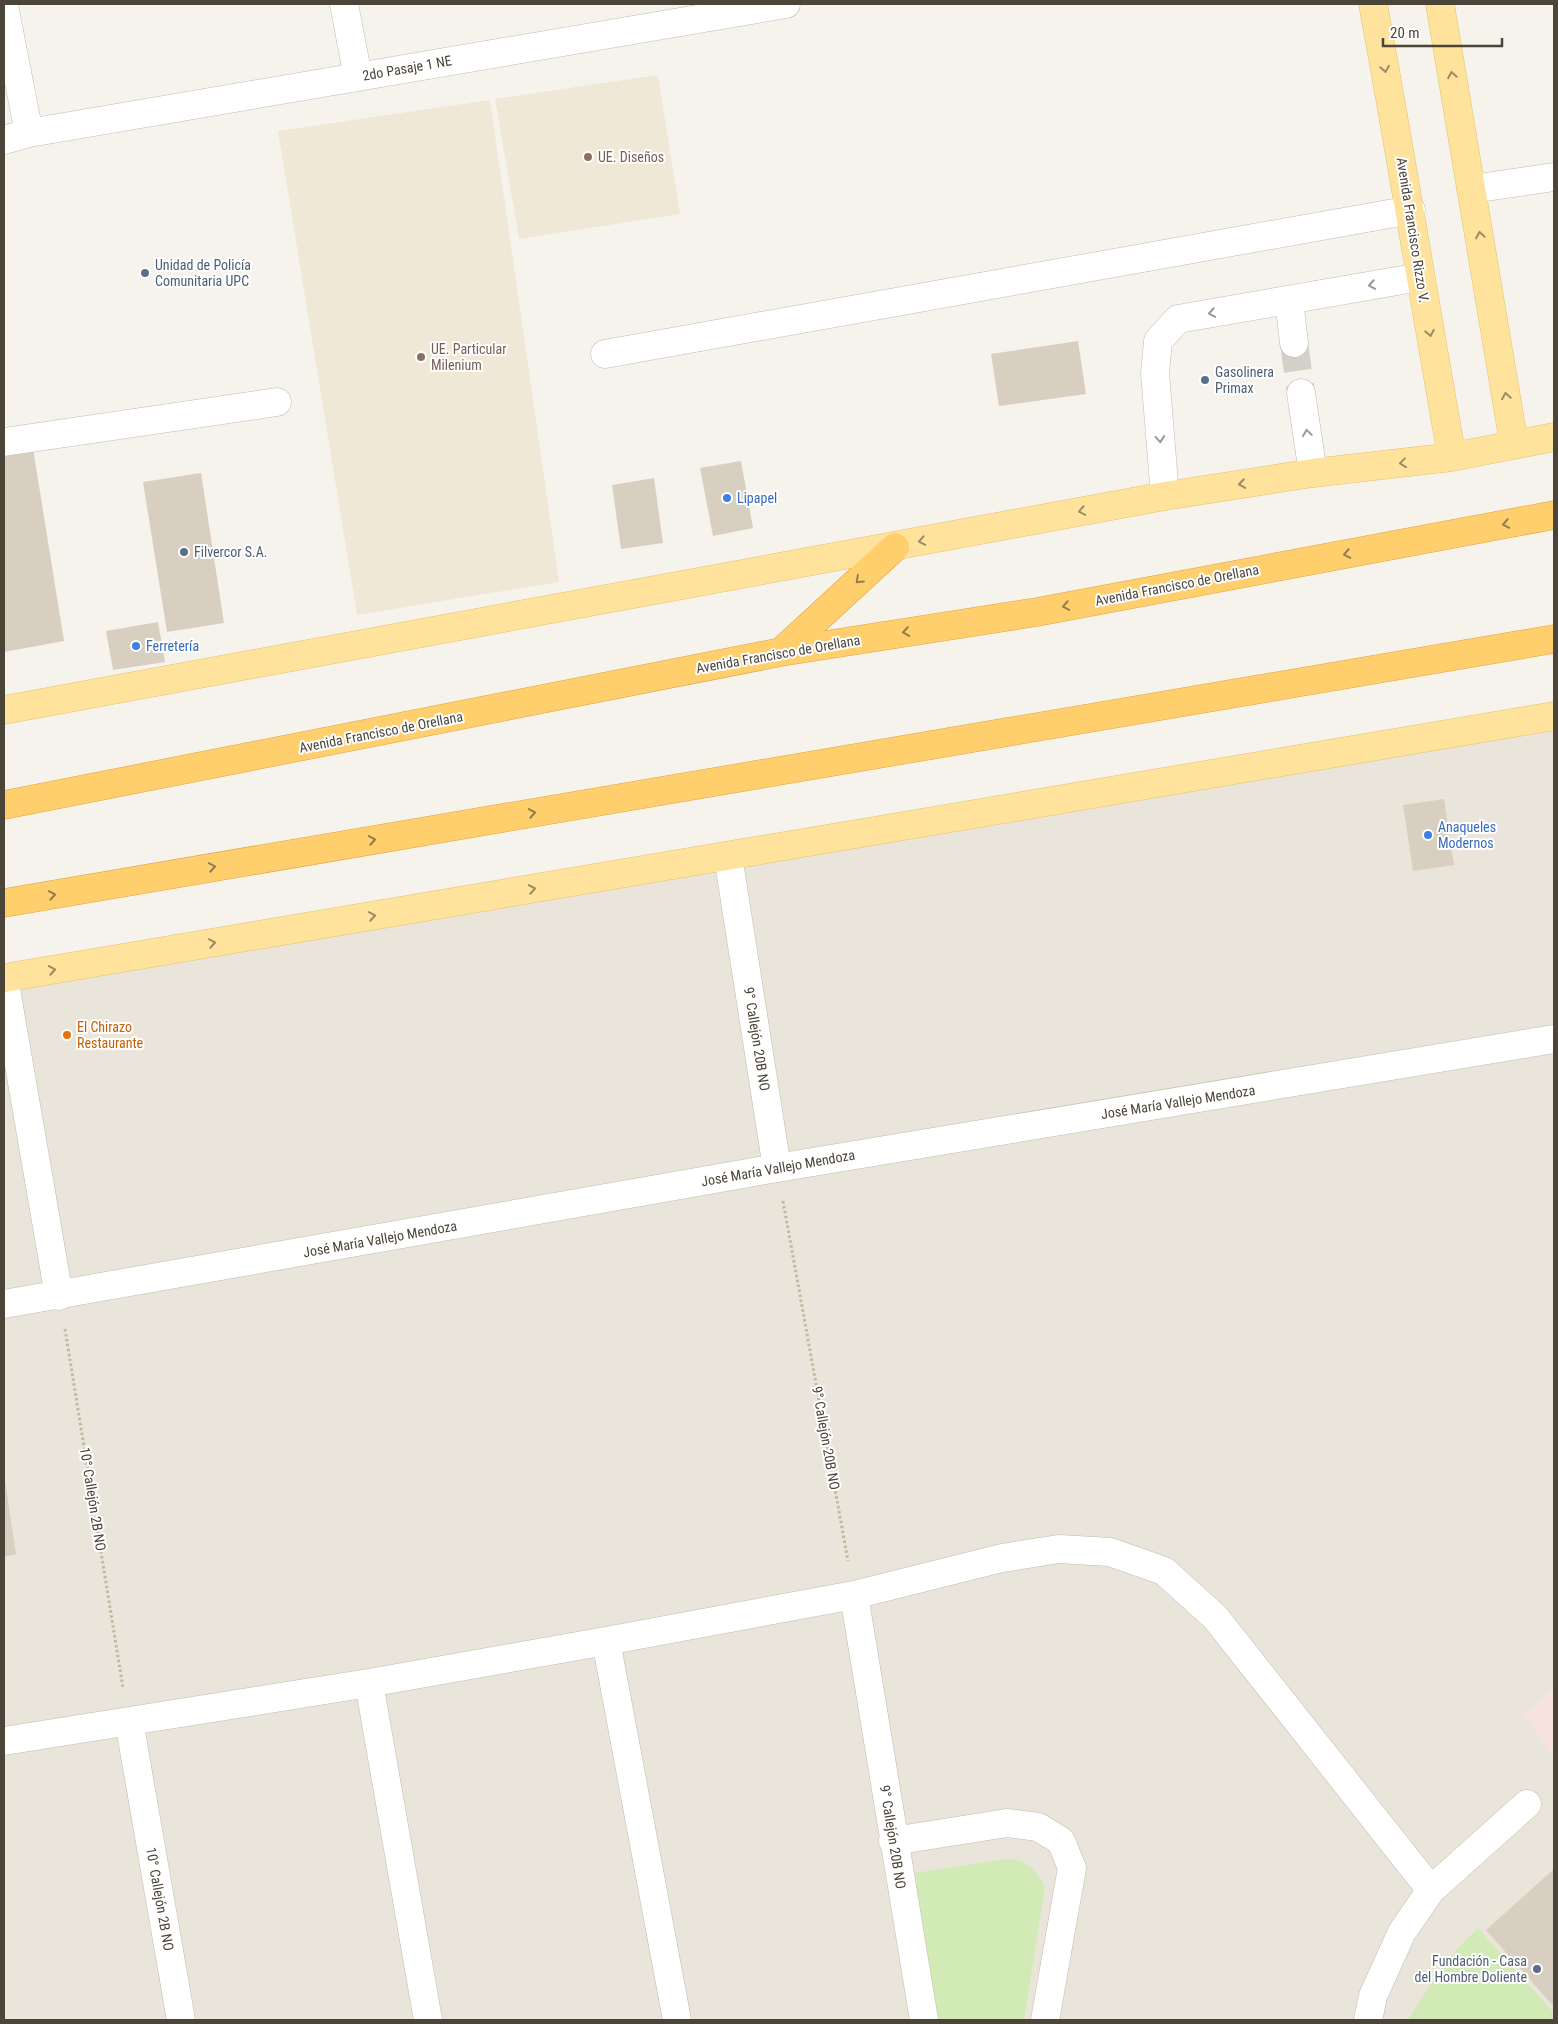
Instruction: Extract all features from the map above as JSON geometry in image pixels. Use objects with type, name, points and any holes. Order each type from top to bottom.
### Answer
[{"type":"highway","name":"Avenida Francisco de Orellana","points":[[4,805],[781,652],[1037,612],[1554,515]]},
{"type":"highway","points":[[781,652],[895,547]]},
{"type":"highway","points":[[4,903],[1554,639]]},
{"type":"main road","name":"Avenida Francisco Rizzo V.","points":[[1373,4],[1411,210],[1420,277],[1452,457]]},
{"type":"main road","points":[[1440,4],[1514,444]]},
{"type":"main road","points":[[4,710],[1165,496],[1313,473],[1452,457],[1554,437]]},
{"type":"main road","points":[[4,978],[1554,716]]},
{"type":"street","points":[[344,4],[358,77]]},
{"type":"street","name":"2do Pasaje 1 NE","points":[[16,136],[358,77],[652,15],[786,4]]},
{"type":"street","points":[[4,6],[16,136]]},
{"type":"street","points":[[1472,189],[1554,177]]},
{"type":"street","points":[[604,354],[1411,210]]},
{"type":"street","points":[[1165,496],[1155,372],[1158,342],[1178,319],[1420,277]]},
{"type":"street","points":[[1289,300],[1294,343]]},
{"type":"street","points":[[1301,393],[1313,473]]},
{"type":"street","points":[[4,442],[277,402]]},
{"type":"street","name":"9° Callejón 20B NO","points":[[728,856],[777,1168]]},
{"type":"street","points":[[4,978],[59,1296]]},
{"type":"street","name":"José María Vallejo Mendoza","points":[[4,1304],[59,1296],[777,1168],[1554,1039]]},
{"type":"street","points":[[4,1741],[368,1683],[606,1641],[854,1594],[1002,1558],[1059,1549],[1110,1552],[1164,1571],[1215,1617],[1431,1890]]},
{"type":"street","name":"9° Callejón 20B NO","points":[[854,1594],[893,1841],[924,2020]]},
{"type":"street","points":[[606,1641],[677,2020]]},
{"type":"street","points":[[368,1683],[428,2020]]},
{"type":"street","name":"10° Callejón 2B NO","points":[[129,1721],[181,2020]]},
{"type":"street","points":[[1368,2020],[1373,1996],[1402,1932],[1431,1890],[1527,1804]]},
{"type":"street","points":[[893,1841],[1007,1823],[1038,1827],[1061,1841],[1072,1868],[1045,2020]]},
{"type":"path","name":"9° Callejón 20B NO","points":[[777,1168],[854,1594]]},
{"type":"path","name":"10° Callejón 2B NO","points":[[59,1296],[129,1721]]},
{"type":"shaded area","name":"UE. Diseños","points":[[658,75],[680,214],[519,239],[495,99]]},
{"type":"shaded area","name":"UE. Particular Milenium","points":[[490,100],[559,582],[357,615],[278,131]]},
{"type":"shaded area","points":[[1554,718],[1554,2020],[4,2020],[4,985]]},
{"type":"shaded area","points":[[1554,1687],[1554,1758],[1524,1715]]},
{"type":"green space","points":[[1013,1859],[1030,1866],[1045,1887],[1024,2020],[933,2020],[908,1874]]},
{"type":"green space","points":[[1478,1928],[1554,2013],[1554,2020],[1408,2020],[1448,1960]]},
{"type":"building","points":[[1078,341],[1086,394],[999,406],[991,354]]},
{"type":"building","points":[[32,442],[64,641],[4,652],[4,448]]},
{"type":"building","name":"Lipapel","points":[[741,461],[753,528],[713,536],[700,468]]},
{"type":"building","name":"Filvercor S.A.","points":[[201,473],[224,623],[167,632],[143,482]]},
{"type":"building","points":[[654,478],[663,543],[621,549],[612,485]]},
{"type":"building","name":"Ferretería","points":[[158,622],[165,662],[113,670],[106,631]]},
{"type":"building","name":"Anaqueles Modernos","points":[[1444,799],[1454,865],[1413,871],[1403,805]]},
{"type":"building","points":[[4,1474],[16,1554],[4,1557]]},
{"type":"building","name":"Fundación - Casa del Hombre Doliente","points":[[1554,1869],[1554,2007],[1486,1930]]},
{"type":"tunnel","points":[[1294,343],[1301,393]]},
{"type":"place","name":"UE. Diseños","points":[[588,157]]},
{"type":"place","name":"Unidad de Policía Comunitaria UPC","points":[[145,273]]},
{"type":"place","name":"UE. Particular Milenium","points":[[421,357]]},
{"type":"place","name":"Gasolinera Primax","points":[[1205,380]]},
{"type":"place","name":"Lipapel","points":[[727,498]]},
{"type":"place","name":"Filvercor S.A.","points":[[184,552]]},
{"type":"place","name":"Ferretería","points":[[136,646]]},
{"type":"place","name":"Anaqueles Modernos","points":[[1428,835]]},
{"type":"place","name":"El Chirazo Restaurante","points":[[67,1035]]},
{"type":"place","name":"Fundación - Casa del Hombre Doliente","points":[[1537,1969]]}]
